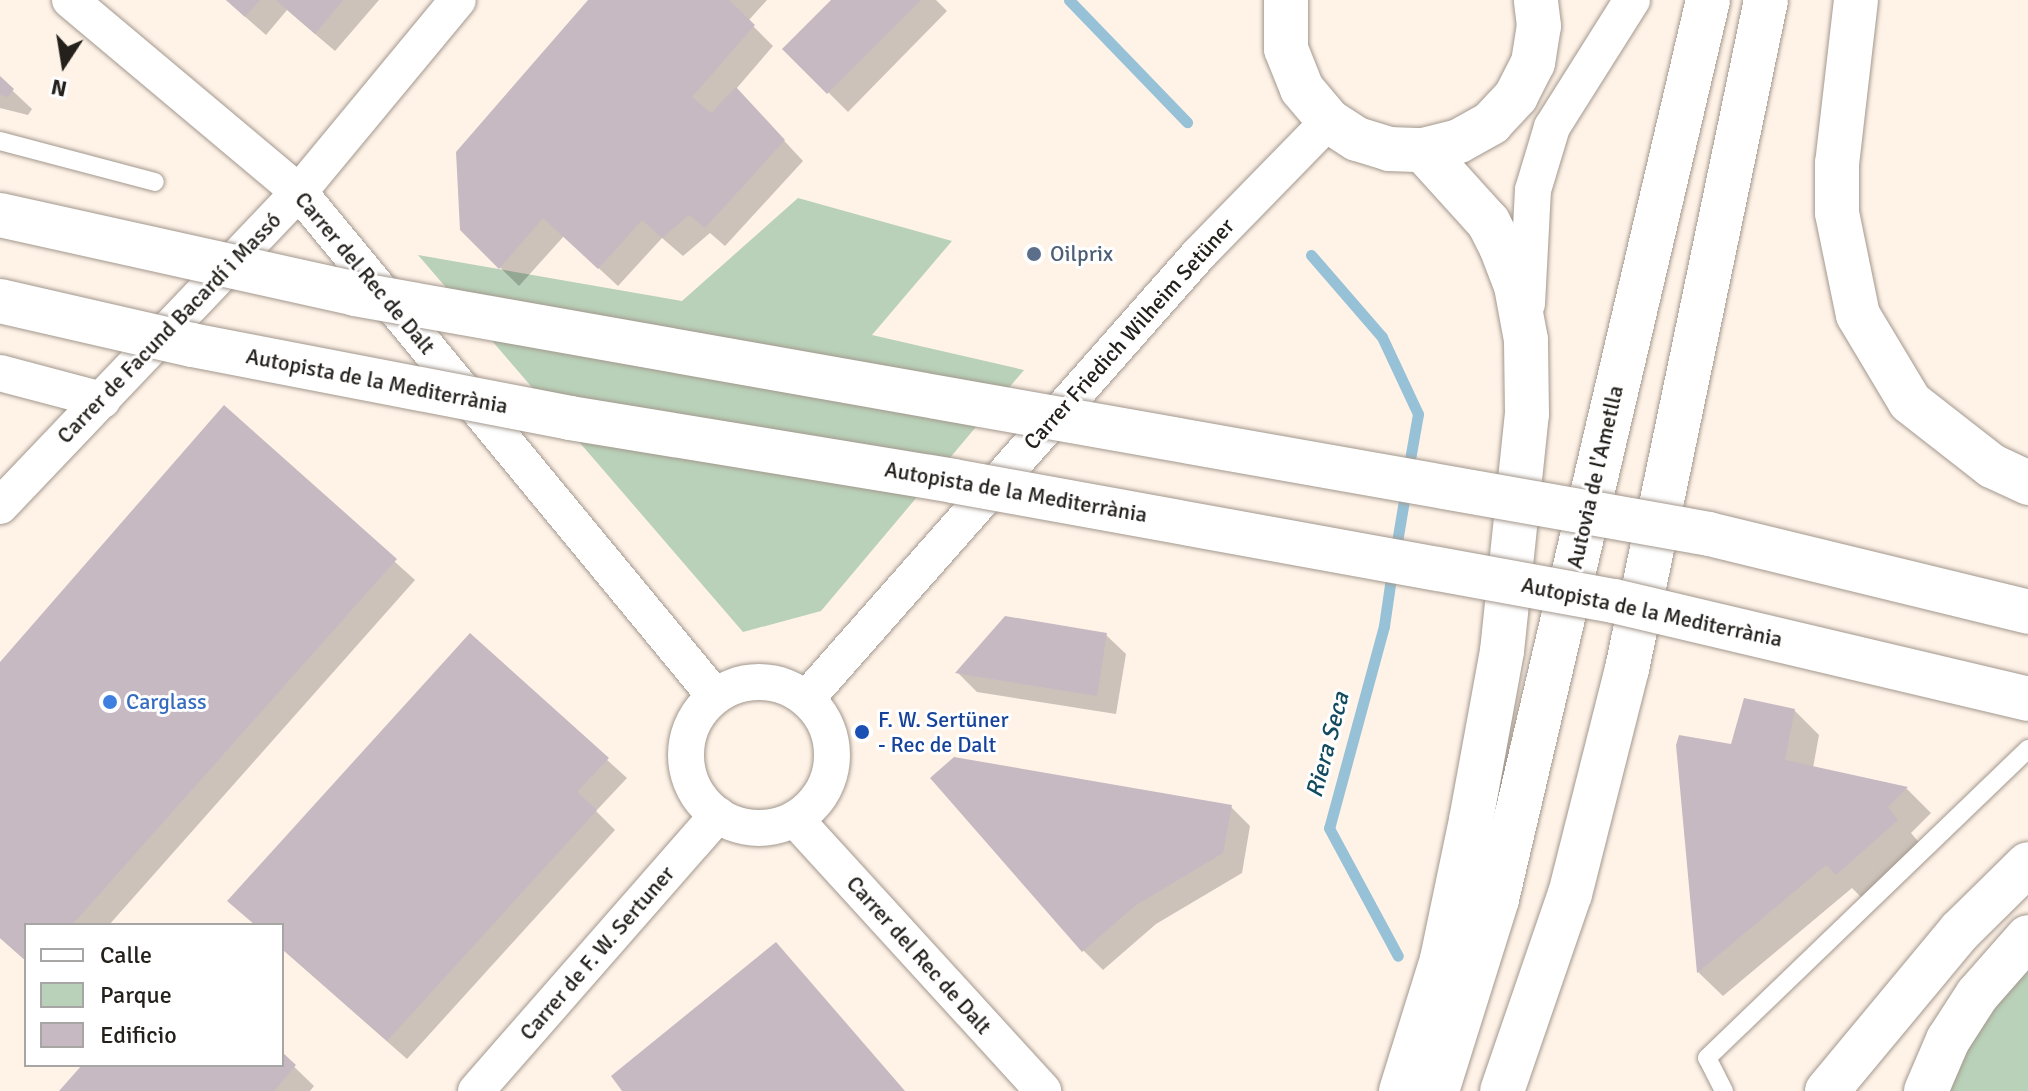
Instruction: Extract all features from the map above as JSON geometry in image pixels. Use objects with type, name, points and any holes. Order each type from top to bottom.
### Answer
[{"type":"main road","points":[[1286,0],[1286,49],[1302,89],[1329,121],[1357,139],[1389,149],[1423,150],[1459,141],[1491,123],[1516,96],[1533,63],[1539,26],[1536,0]]},
{"type":"main road","name":"Autovia de l'Ametlla","points":[[1437,1091],[1497,899],[1708,0]]},
{"type":"main road","points":[[1502,1091],[1570,894],[1627,669],[1766,0]]},
{"type":"main road","points":[[1856,0],[1837,163],[1837,213],[1847,276],[1872,343],[1910,402],[1992,466],[2028,483]]},
{"type":"main road","points":[[1401,1091],[1425,1019],[1468,835],[1502,651],[1524,482],[1526,340],[1516,286],[1488,222],[1423,150]]},
{"type":"main road","points":[[0,215],[355,294],[1285,455],[1709,534],[2028,612]]},
{"type":"main road","name":"Autopista de la Mediterrània","points":[[0,301],[192,345],[570,418],[953,481],[1614,601],[2028,699]]},
{"type":"main road","points":[[1827,1091],[1960,931],[2028,864]]},
{"type":"main road","points":[[1926,1091],[1948,1040],[1969,1006],[2028,937]]},
{"type":"main road","points":[[1378,1091],[1425,1019]]},
{"type":"street","name":"Carrer del Rec de Dalt","points":[[70,0],[299,192],[714,695]]},
{"type":"street","name":"Carrer de Facund Bacardí i Massó","points":[[0,506],[299,192],[458,0]]},
{"type":"street","points":[[1526,340],[1533,190],[1552,127],[1632,0]]},
{"type":"street","name":"Carrer Friedich Wilheim Setüner","points":[[807,698],[1214,237],[1329,121]]},
{"type":"street","points":[[0,373],[102,400]]},
{"type":"street","points":[[761,680],[807,698],[828,726],[833,761],[821,795],[795,819],[769,828],[742,826],[718,815],[694,790],[685,756],[692,722],[714,695],[761,680]]},
{"type":"street","name":"Carrer de F. W. Sertuner","points":[[476,1091],[718,815]]},
{"type":"street","name":"Carrer del Rec de Dalt","points":[[795,819],[1043,1091]]},
{"type":"lane","points":[[0,141],[155,182]]},
{"type":"lane","points":[[1724,1091],[1707,1058],[2028,749]]},
{"type":"green space","points":[[798,198],[952,241],[872,335],[1024,370],[821,611],[743,632],[418,255],[682,301]]},
{"type":"green space","points":[[2028,959],[2028,1091],[1945,1091],[1970,1033]]},
{"type":"building","points":[[226,0],[260,0],[245,17]]},
{"type":"building","points":[[276,0],[343,0],[315,34]]},
{"type":"building","points":[[588,0],[729,0],[755,25],[692,97],[711,113],[736,87],[785,140],[705,228],[689,215],[662,238],[642,220],[598,269],[543,218],[499,269],[460,230],[456,152]]},
{"type":"building","points":[[831,0],[921,0],[827,94],[782,49]]},
{"type":"building","points":[[0,76],[14,89],[8,97],[0,95]]},
{"type":"building","points":[[224,405],[397,559],[74,923],[24,923],[24,959],[0,938],[0,662]]},
{"type":"building","points":[[1005,616],[1107,633],[1097,696],[955,673]]},
{"type":"building","points":[[470,633],[609,758],[577,792],[597,810],[387,1041],[284,951],[284,923],[253,923],[227,901]]},
{"type":"building","points":[[1744,698],[1795,709],[1785,760],[1908,787],[1888,807],[1898,820],[1836,875],[1826,865],[1697,973],[1676,745],[1679,735],[1731,744]]},
{"type":"building","points":[[954,757],[1232,805],[1223,853],[1136,905],[1082,952],[930,778]]},
{"type":"building","points":[[776,942],[905,1091],[622,1091],[611,1076]]},
{"type":"building","points":[[284,1054],[296,1065],[274,1091],[59,1091],[80,1067],[284,1067]]},
{"type":"waterway","points":[[1069,0],[1187,122]]},
{"type":"waterway","points":[[1311,255],[1382,337],[1418,414],[1408,471]]},
{"type":"waterway","points":[[1395,554],[1406,488]]},
{"type":"waterway","name":"Riera Seca","points":[[1392,571],[1384,626],[1329,828],[1398,956]]},
{"type":"place","name":"Oilprix","points":[[1034,254]]},
{"type":"place","name":"Carglass","points":[[110,702]]},
{"type":"place","name":"F. W. Sertüner - Rec de Dalt","points":[[862,732]]}]
